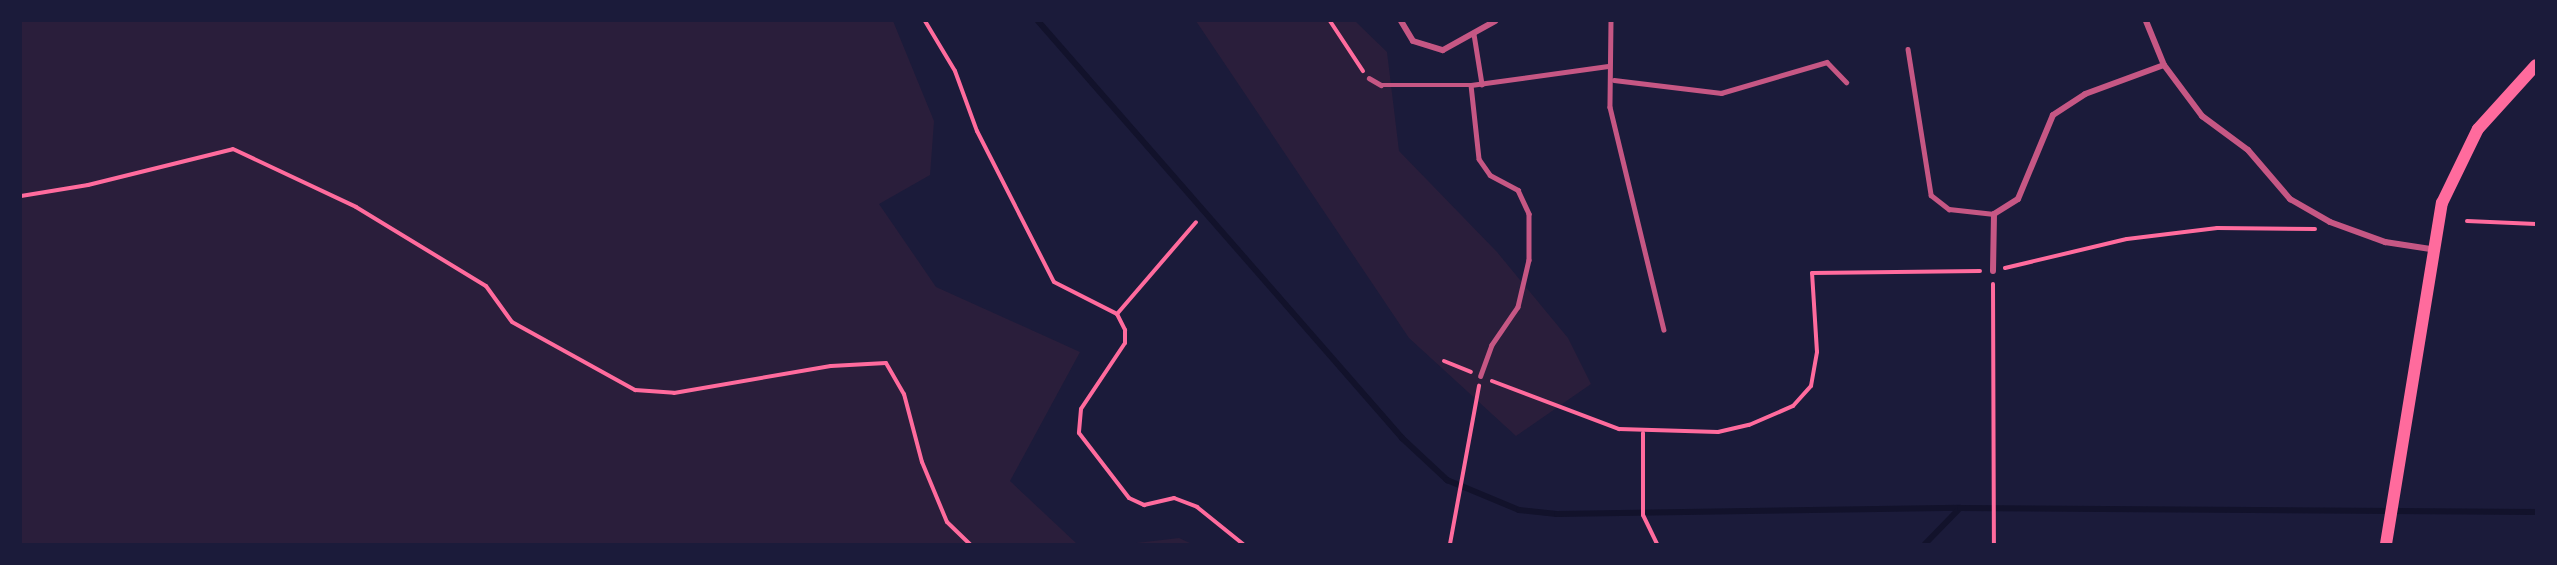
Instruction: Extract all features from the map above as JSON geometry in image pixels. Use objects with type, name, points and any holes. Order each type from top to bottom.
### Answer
[{"type":"main road","points":[[2386,544],[2430,249],[2442,203],[2478,129],[2536,65]]},
{"type":"street","points":[[1401,21],[1413,41],[1428,48],[1443,50],[1495,21]]},
{"type":"street","points":[[2146,21],[2164,65],[2202,116],[2248,150],[2290,200],[2330,222],[2385,242],[2430,249]]},
{"type":"street","points":[[1993,271],[1994,214],[2018,199],[2041,136],[2065,103],[2164,65]]},
{"type":"lane","points":[[1611,21],[1608,66],[1614,80],[1610,107],[1664,330]]},
{"type":"lane","points":[[1474,34],[1482,84]]},
{"type":"lane","points":[[1908,49],[1930,195],[1948,209],[1994,214]]},
{"type":"lane","points":[[1614,80],[1721,93],[1827,62],[1846,82]]},
{"type":"lane","points":[[1369,78],[1381,85],[1471,85],[1608,66]]},
{"type":"lane","points":[[1471,85],[1479,159],[1490,175],[1518,189],[1529,214],[1529,260],[1518,307],[1492,345],[1481,376]]},
{"type":"path","points":[[925,21],[955,71],[977,131],[1054,282],[1117,314],[1125,343],[1081,409],[1079,433],[1129,498],[1144,505],[1174,498],[1197,507],[1243,544]]},
{"type":"path","points":[[1330,21],[1369,78]]},
{"type":"path","points":[[21,196],[87,185],[233,149],[356,207],[486,286],[512,322],[635,390],[674,393],[886,363],[904,394],[922,462],[947,522],[970,544]]},
{"type":"path","points":[[2467,221],[2536,224]]},
{"type":"path","points":[[1117,314],[1196,222]]},
{"type":"path","points":[[1444,361],[1619,429],[1643,433],[1718,432],[1769,419],[1793,406],[1811,386],[1817,352],[1812,273],[1993,271],[2127,239],[2217,228],[2316,229],[2330,222]]},
{"type":"path","points":[[1993,271],[1994,544]]},
{"type":"path","points":[[1449,544],[1481,376]]},
{"type":"path","points":[[1643,433],[1643,515],[1657,544]]},
{"type":"shaded area","points":[[21,21],[893,21],[934,121],[930,175],[879,204],[936,287],[1080,352],[1010,481],[1077,544],[21,544]]},
{"type":"shaded area","points":[[1196,21],[1355,21],[1387,52],[1399,151],[1497,252],[1568,338],[1591,384],[1516,436],[1409,338]]},
{"type":"shaded area","points":[[1179,538],[1192,544],[1128,544]]},
{"type":"waterway","points":[[1038,21],[1402,438],[1447,480],[1519,510],[1557,514],[1960,508]]},
{"type":"waterway","points":[[1925,544],[1960,508],[2536,512]]}]
